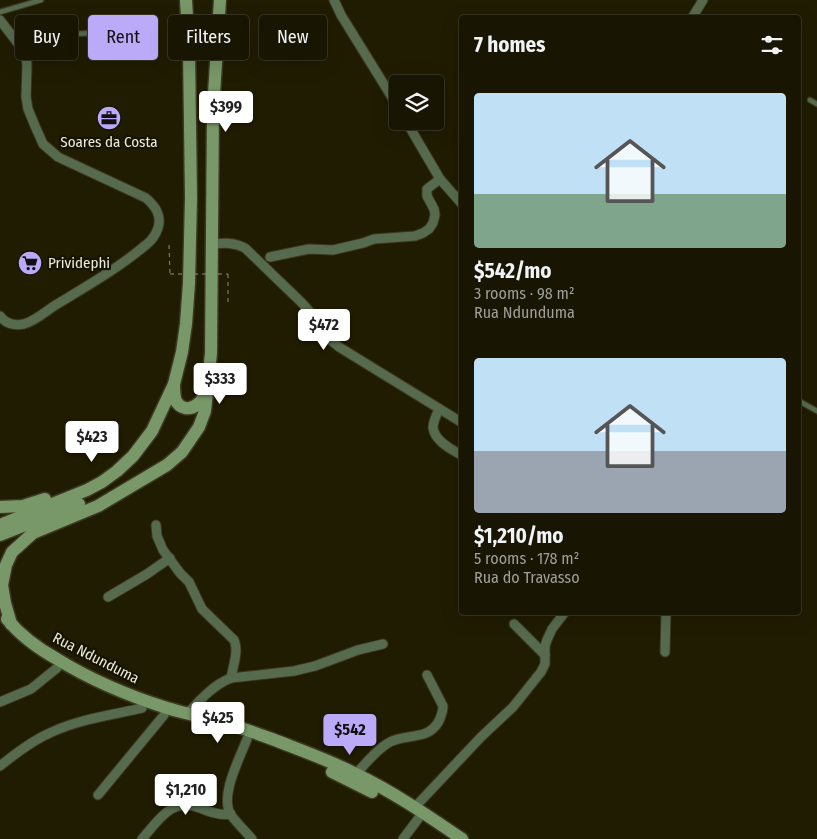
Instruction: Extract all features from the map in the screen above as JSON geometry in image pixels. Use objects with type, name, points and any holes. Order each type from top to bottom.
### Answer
[{"type":"main road","points":[[0,525],[87,490],[117,471],[133,456],[152,431],[174,384],[182,352],[189,283],[191,198],[189,50],[186,0]]},
{"type":"main road","points":[[220,0],[213,110],[211,353],[206,411],[199,427],[182,452],[167,465],[98,506],[33,533],[12,552],[6,565],[2,585],[5,626],[28,650],[83,682],[142,708],[265,744],[306,760],[416,813],[449,839]]},
{"type":"main road","points":[[174,384],[175,398],[177,404],[182,408],[188,409],[196,406],[208,392]]},
{"type":"main road","points":[[0,507],[23,506],[64,492],[100,474],[125,455],[138,442],[168,397]]},
{"type":"main road","points":[[0,534],[136,484]]},
{"type":"main road","name":"Rua Ndunduma","points":[[0,610],[5,626],[68,666],[120,691],[187,714],[216,720],[270,738],[356,774],[400,798],[416,813],[462,839]]},
{"type":"street","points":[[334,0],[341,15],[389,92]]},
{"type":"street","points":[[694,15],[703,0]]},
{"type":"street","points":[[0,20],[15,40]]},
{"type":"street","points":[[0,316],[5,322],[13,324],[26,323],[34,319],[126,261],[149,242],[154,236],[159,222],[155,207],[146,198],[58,157],[43,144],[28,109],[26,97],[26,60]]},
{"type":"street","points":[[411,130],[440,179],[459,201]]},
{"type":"street","points":[[270,257],[309,249],[333,250],[363,244],[374,239],[415,236],[423,233],[430,229],[435,215],[427,189],[440,179]]},
{"type":"street","points":[[211,244],[231,243],[245,248],[301,302],[328,338],[339,347],[459,421]]},
{"type":"street","points":[[439,409],[433,428],[436,435],[448,447],[459,454]]},
{"type":"street","points":[[156,525],[163,550],[189,582],[202,610],[217,622],[234,640],[236,653],[231,678]]},
{"type":"street","points":[[108,597],[170,558]]},
{"type":"street","points":[[403,839],[416,813],[481,737],[513,707],[541,672],[545,664],[545,646],[552,629],[563,615]]},
{"type":"street","points":[[665,652],[666,615]]},
{"type":"street","points":[[514,624],[545,655]]},
{"type":"street","points":[[187,714],[210,691],[220,683],[231,678],[294,672],[358,650],[383,644]]},
{"type":"street","points":[[0,702],[31,689],[57,668]]},
{"type":"street","points":[[356,774],[383,746],[392,740],[424,734],[438,723],[443,706],[427,675]]},
{"type":"street","points":[[0,766],[30,744],[51,732],[74,723],[142,708]]},
{"type":"street","points":[[98,795],[164,715]]},
{"type":"street","points":[[248,739],[227,792],[228,806],[231,814],[252,839]]},
{"type":"street","points":[[142,839],[170,808],[178,805],[194,805],[216,814],[231,814]]},
{"type":"lane","points":[[0,12],[41,0]]},
{"type":"lane","points":[[810,100],[817,104]]},
{"type":"lane","points":[[801,402],[817,412]]},
{"type":"path","points":[[169,245],[170,274],[228,274],[228,304]]},
{"type":"place","name":"Soares da Costa","points":[[109,118]]},
{"type":"place","name":"Prividephi","points":[[30,263]]}]
